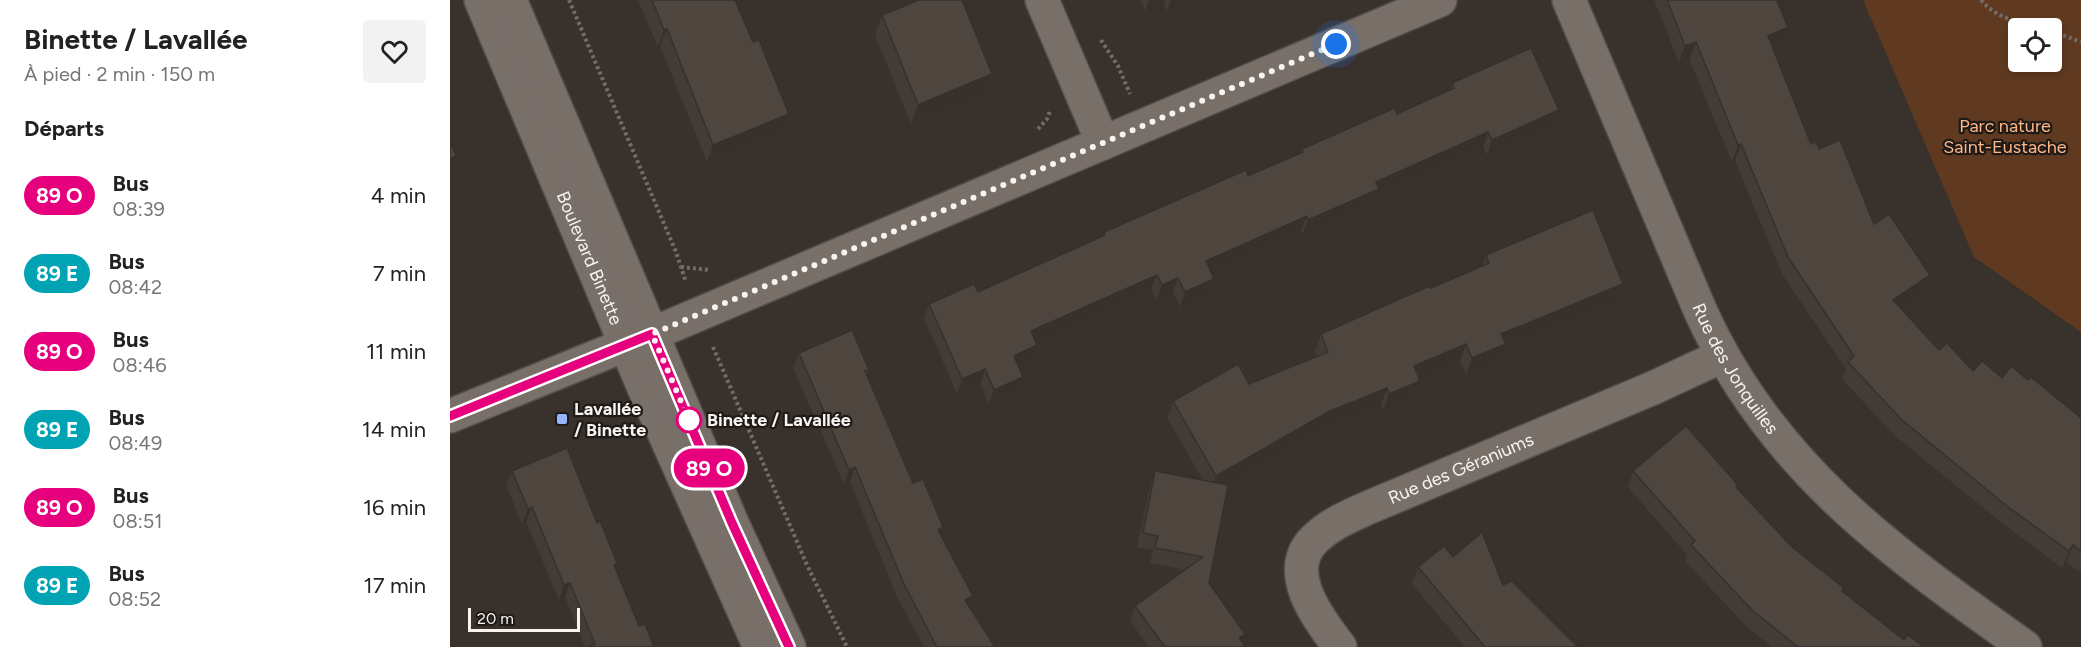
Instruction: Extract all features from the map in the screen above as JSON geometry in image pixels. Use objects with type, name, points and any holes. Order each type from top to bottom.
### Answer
[{"type":"street","name":"Boulevard Binette","points":[[481,0],[639,339],[732,523],[789,647]]},
{"type":"street","name":"Boulevard Binette","points":[[510,0],[639,339],[703,524],[760,647]]},
{"type":"street","points":[[1042,0],[1103,143]]},
{"type":"street","points":[[450,416],[639,339],[1440,0]]},
{"type":"street","name":"Rue des Jonquilles","points":[[1569,0],[1700,310],[1722,356],[1764,419],[1804,469],[1825,490],[1937,584],[2025,647]]},
{"type":"street","name":"Rue des Géraniums","points":[[1340,647],[1312,608],[1304,586],[1302,575],[1305,555],[1308,546],[1316,537],[1358,513],[1667,382],[1722,356]]},
{"type":"path","points":[[569,0],[681,267],[711,270]]},
{"type":"path","points":[[1981,0],[1989,9],[2008,19]]},
{"type":"path","points":[[2062,35],[2081,42]]},
{"type":"path","points":[[1035,133],[1047,118],[1052,104]]},
{"type":"path","points":[[721,361],[807,565],[848,647]]},
{"type":"green space","name":"Parc nature Saint-Eustache","points":[[1863,0],[2081,0],[2081,332],[1974,257]]},
{"type":"building","points":[[652,0],[735,0],[753,42],[759,40],[789,114],[713,145],[667,29],[664,30]]},
{"type":"building","points":[[919,0],[962,0],[992,74],[918,105],[882,15]]},
{"type":"building","points":[[1667,0],[1780,0],[1777,1],[1788,27],[1768,36],[1811,144],[1816,142],[1819,149],[1840,140],[1874,224],[1889,214],[1930,275],[1893,300],[1939,350],[1947,343],[1973,371],[1982,361],[2002,378],[2011,366],[2028,380],[2031,377],[2081,418],[2081,551],[2073,545],[2069,551],[2008,507],[1901,419],[1848,362],[1854,356],[1788,257],[1741,144],[1738,145],[1696,42],[1685,46]]},
{"type":"building","points":[[1531,48],[1559,110],[1492,140],[1488,132],[1376,182],[1379,189],[1308,220],[1307,216],[1206,261],[1214,279],[1185,292],[1178,278],[1162,285],[1157,275],[1031,331],[1037,345],[1014,356],[1023,377],[994,390],[985,369],[962,379],[929,304],[974,284],[978,292],[1105,235],[1104,232],[1246,170],[1248,176],[1303,152],[1302,149],[1395,108],[1397,114],[1454,88],[1452,83]]},
{"type":"building","points":[[450,142],[456,156],[450,159]]},
{"type":"building","points":[[1593,210],[1623,284],[1501,334],[1506,344],[1472,358],[1466,344],[1414,366],[1420,381],[1389,394],[1387,388],[1328,412],[1216,476],[1173,401],[1238,364],[1249,384],[1328,352],[1321,334],[1489,263],[1486,255]]},
{"type":"building","points":[[852,330],[869,370],[865,371],[913,483],[923,479],[943,527],[938,530],[973,596],[965,600],[995,647],[937,647],[904,584],[855,467],[849,470],[799,353]]},
{"type":"building","points":[[1686,426],[1738,485],[1736,487],[1792,547],[1844,588],[1842,591],[1904,640],[1908,635],[1924,647],[1798,647],[1752,610],[1691,545],[1695,541],[1633,471]]},
{"type":"building","points":[[567,448],[597,523],[600,521],[617,563],[614,565],[639,626],[645,624],[654,647],[588,647],[595,644],[570,583],[564,585],[532,507],[528,509],[512,471]]},
{"type":"building","points":[[1155,471],[1228,485],[1209,583],[1245,634],[1239,638],[1246,647],[1165,647],[1135,606],[1203,557],[1155,548],[1158,536],[1143,533]]},
{"type":"building","points":[[1482,532],[1503,585],[1512,581],[1578,647],[1485,647],[1418,567],[1444,546],[1453,557]]},
{"type":"bus line","points":[[450,416],[652,334],[732,523],[789,647]]},
{"type":"place","name":"Lavallée / Binette","points":[[562,419]]},
{"type":"place","name":"Binette / Lavallée","points":[[689,420]]},
{"type":"route","points":[[689,420],[652,334],[1336,44]]}]
